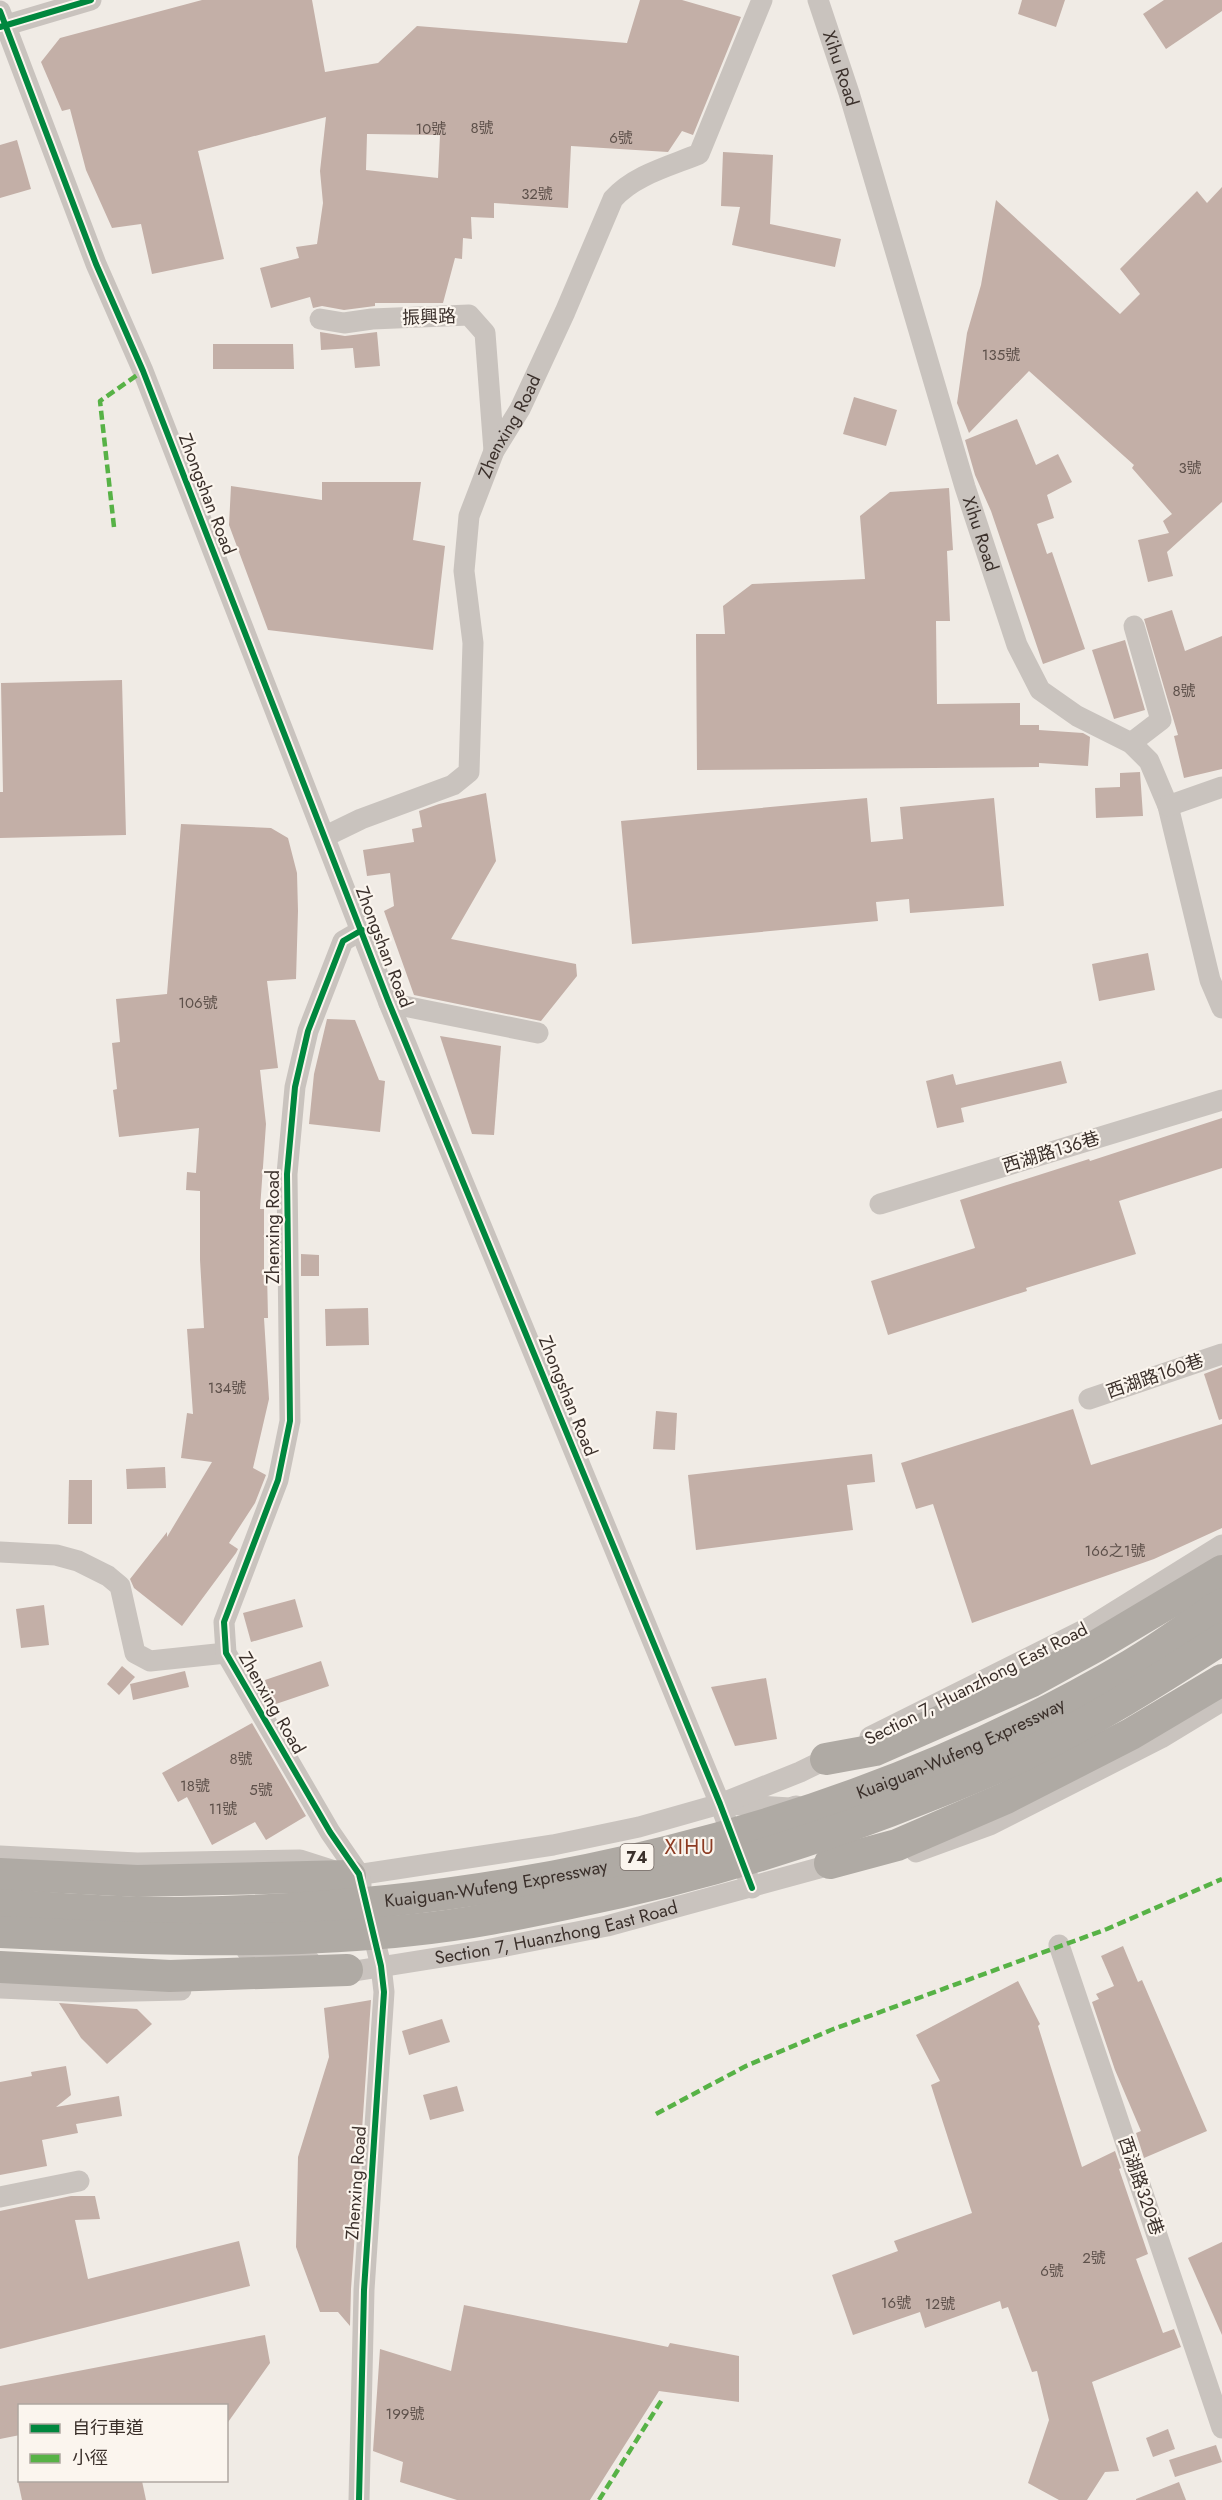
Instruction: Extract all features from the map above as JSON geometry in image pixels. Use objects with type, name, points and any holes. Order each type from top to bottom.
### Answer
[{"type":"highway","points":[[826,1760],[875,1750],[1032,1681],[1096,1647],[1222,1571]]},
{"type":"highway","name":"Kuaiguan-Wufeng Expressway","points":[[0,1905],[173,1913],[268,1911],[395,1900],[523,1883],[700,1842],[802,1813],[884,1784],[995,1736],[1132,1664],[1222,1604]]},
{"type":"highway","name":"Kuaiguan-Wufeng Expressway","points":[[0,1932],[123,1938],[266,1939],[412,1930],[519,1914],[630,1891],[747,1861],[828,1834],[972,1778],[1022,1756],[1144,1690],[1222,1639]]},
{"type":"highway","points":[[830,1863],[897,1845],[1006,1798],[1131,1734],[1222,1680]]},
{"type":"highway","points":[[0,1874],[160,1881],[354,1875]]},
{"type":"highway","points":[[0,1967],[170,1976],[347,1970]]},
{"type":"street","points":[[2,21],[91,0]]},
{"type":"street","name":"Zhenxing Road","points":[[326,836],[361,819],[453,785],[469,772],[474,643],[464,571],[469,516],[494,451],[520,409],[565,312],[613,199],[622,189],[644,177],[699,154],[762,0]]},
{"type":"street","name":"Xihu Road","points":[[818,0],[852,104],[965,487],[1017,645],[1040,690],[1077,717],[1131,743],[1149,761],[1168,806],[1210,980],[1222,1008]]},
{"type":"street","name":"Zhongshan Road","points":[[2,21],[96,264],[143,371],[326,836],[389,1003],[720,1804],[752,1888]]},
{"type":"street","name":"振興路","points":[[320,319],[344,322],[469,315],[485,333],[494,451]]},
{"type":"street","points":[[1131,743],[1161,720],[1134,626]]},
{"type":"street","points":[[1168,806],[1222,787]]},
{"type":"street","name":"Zhenxing Road","points":[[359,2500],[364,2290],[384,1992],[381,1966],[354,1875],[226,1653],[224,1622],[278,1480],[290,1421],[287,1174],[294,1088],[308,1031],[343,941],[362,930]]},
{"type":"street","points":[[389,1003],[538,1033]]},
{"type":"street","name":"西湖路136巷","points":[[880,1204],[1222,1100]]},
{"type":"street","name":"西湖路160巷","points":[[1089,1399],[1222,1354]]},
{"type":"street","name":"Section 7, Huanzhong East Road","points":[[0,1857],[137,1863],[300,1860],[354,1875],[553,1845],[639,1827],[720,1804],[826,1760],[1090,1627],[1222,1545]]},
{"type":"street","points":[[0,1552],[56,1556],[78,1561],[108,1576],[120,1586],[135,1653],[150,1661],[226,1653]]},
{"type":"street","name":"Section 7, Huanzhong East Road","points":[[720,1804],[790,1808],[940,1751],[1129,1658],[1222,1595]]},
{"type":"street","name":"Section 7, Huanzhong East Road","points":[[830,1863],[891,1822],[992,1783],[1099,1728],[1222,1649]]},
{"type":"street","name":"Section 7, Huanzhong East Road","points":[[0,1988],[90,1992],[292,1987],[347,1970],[548,1939],[607,1926],[752,1888],[830,1863],[911,1854],[990,1824],[1161,1737],[1222,1701]]},
{"type":"street","points":[[0,1898],[175,1905],[268,1901],[330,1894],[354,1875]]},
{"type":"street","name":"Section 7, Huanzhong East Road","points":[[0,1942],[123,1949],[264,1952],[347,1970]]},
{"type":"street","name":"西湖路320巷","points":[[1059,1945],[1222,2428]]},
{"type":"street","points":[[0,2198],[79,2181]]},
{"type":"building","points":[[202,0],[312,0],[325,72],[378,63],[417,26],[627,43],[640,0],[682,0],[741,17],[693,135],[682,131],[668,152],[571,146],[568,208],[494,203],[494,218],[471,217],[472,239],[463,238],[462,259],[455,258],[443,303],[375,303],[375,306],[344,310],[322,306],[313,308],[310,297],[271,308],[260,268],[299,258],[296,247],[317,244],[323,203],[320,171],[326,117],[198,151],[224,259],[152,274],[141,224],[112,228],[86,170],[70,109],[62,111],[41,62],[60,38]],"holes":[[[367,134],[440,135],[438,178],[366,170]]]},
{"type":"building","points":[[1022,0],[1065,0],[1056,27],[1018,14]]},
{"type":"building","points":[[1164,0],[1222,0],[1222,11],[1166,49],[1143,14]]},
{"type":"building","points":[[17,140],[31,189],[0,198],[0,145]]},
{"type":"building","points":[[723,152],[773,155],[770,224],[841,239],[835,267],[732,245],[740,207],[721,206]]},
{"type":"building","points":[[1222,187],[1222,502],[1167,552],[1173,576],[1148,582],[1138,540],[1169,533],[1163,521],[1172,514],[1132,468],[1134,465],[1029,371],[969,433],[957,403],[967,333],[981,285],[996,200],[1120,314],[1140,294],[1120,269],[1197,191],[1207,203]]},
{"type":"building","points":[[320,332],[345,336],[377,332],[380,366],[355,368],[353,348],[321,350]]},
{"type":"building","points":[[213,344],[293,344],[294,369],[213,369]]},
{"type":"building","points":[[854,397],[897,410],[886,446],[843,434]]},
{"type":"building","points":[[1017,419],[1036,465],[1058,454],[1072,482],[1047,495],[1054,518],[1037,524],[1047,554],[1052,552],[1085,649],[1043,664],[991,511],[975,475],[965,440]]},
{"type":"building","points":[[322,482],[421,482],[413,540],[445,546],[433,650],[268,630],[229,525],[231,486],[322,500]]},
{"type":"building","points":[[949,488],[953,550],[947,551],[950,621],[936,621],[937,704],[1020,703],[1020,725],[1039,725],[1039,730],[1083,733],[1090,737],[1088,766],[1039,763],[1039,767],[697,770],[696,634],[725,634],[723,606],[752,584],[865,579],[860,516],[890,492]]},
{"type":"building","points":[[1172,610],[1185,651],[1222,636],[1222,769],[1184,778],[1174,736],[1178,735],[1144,619]]},
{"type":"building","points":[[1125,640],[1145,710],[1114,719],[1092,650]]},
{"type":"building","points":[[122,680],[126,835],[0,838],[0,792],[3,792],[1,683]]},
{"type":"building","points":[[1140,772],[1143,816],[1096,818],[1095,788],[1120,787],[1120,773]]},
{"type":"building","points":[[486,793],[496,861],[451,939],[576,964],[577,976],[541,1021],[414,995],[384,911],[394,906],[390,873],[367,876],[363,850],[414,842],[412,829],[422,827],[419,811]]},
{"type":"building","points":[[867,798],[871,842],[903,839],[900,807],[994,798],[1004,906],[910,913],[909,899],[876,902],[878,921],[632,944],[621,821]]},
{"type":"building","points":[[181,824],[271,828],[288,838],[297,873],[298,911],[296,979],[267,981],[278,1068],[260,1070],[266,1124],[260,1209],[264,1209],[264,1272],[267,1272],[268,1318],[264,1318],[269,1399],[253,1468],[266,1475],[255,1503],[229,1543],[238,1549],[236,1553],[182,1626],[134,1588],[130,1579],[167,1532],[167,1537],[212,1462],[181,1458],[187,1413],[193,1414],[187,1329],[204,1328],[200,1260],[200,1191],[186,1190],[187,1172],[196,1173],[199,1128],[119,1137],[113,1090],[117,1089],[112,1043],[120,1042],[116,999],[167,994]]},
{"type":"building","points":[[1148,953],[1155,990],[1099,1001],[1092,964]]},
{"type":"building","points":[[327,1019],[355,1020],[379,1080],[385,1081],[380,1132],[309,1124],[314,1074]]},
{"type":"building","points":[[440,1036],[501,1046],[494,1135],[472,1134]]},
{"type":"building","points":[[1061,1061],[1067,1083],[961,1108],[964,1122],[937,1128],[926,1081],[953,1074],[956,1085]]},
{"type":"building","points":[[1222,1118],[1222,1168],[1119,1201],[1136,1254],[1026,1288],[1027,1291],[888,1335],[871,1281],[975,1248],[960,1200]]},
{"type":"building","points":[[301,1254],[319,1255],[319,1276],[301,1276]]},
{"type":"building","points":[[368,1308],[369,1345],[326,1346],[325,1309]]},
{"type":"building","points":[[1222,1367],[1222,1419],[1219,1420],[1204,1374]]},
{"type":"building","points":[[1073,1409],[1091,1465],[1222,1424],[1222,1528],[1154,1559],[972,1623],[933,1504],[916,1509],[901,1463]]},
{"type":"building","points":[[656,1411],[677,1413],[675,1450],[653,1449]]},
{"type":"building","points":[[872,1454],[875,1482],[847,1485],[853,1530],[696,1550],[688,1475]]},
{"type":"building","points":[[165,1467],[166,1488],[127,1489],[126,1469]]},
{"type":"building","points":[[69,1480],[92,1480],[92,1524],[68,1524]]},
{"type":"building","points":[[295,1599],[303,1627],[251,1642],[243,1613]]},
{"type":"building","points":[[44,1605],[49,1645],[21,1648],[16,1609]]},
{"type":"building","points":[[321,1661],[329,1686],[273,1705],[265,1680]]},
{"type":"building","points":[[122,1666],[135,1677],[119,1695],[107,1684]]},
{"type":"building","points":[[185,1671],[189,1687],[133,1700],[130,1684]]},
{"type":"building","points":[[766,1678],[777,1739],[735,1746],[711,1687]]},
{"type":"building","points":[[252,1723],[306,1816],[266,1840],[255,1822],[212,1845],[187,1797],[178,1802],[162,1773]]},
{"type":"building","points":[[1123,1946],[1138,1982],[1142,1980],[1207,2131],[1144,2158],[1136,2133],[1141,2131],[1115,2070],[1092,2002],[1099,1999],[1096,1994],[1114,1986],[1101,1956]]},
{"type":"building","points":[[1018,1981],[1040,2024],[1038,2026],[1082,2167],[1115,2151],[1148,2254],[1136,2259],[1163,2333],[1174,2329],[1181,2347],[1092,2382],[1119,2471],[1105,2472],[1087,2500],[1059,2500],[1028,2483],[1049,2420],[1037,2371],[1032,2372],[1008,2307],[1002,2309],[1000,2301],[925,2328],[920,2312],[853,2335],[832,2275],[898,2251],[894,2241],[972,2213],[931,2085],[940,2081],[916,2035]]},
{"type":"building","points":[[371,2000],[350,2326],[338,2312],[320,2312],[296,2247],[298,2157],[329,2057],[324,2008]]},
{"type":"building","points":[[59,2003],[137,2009],[152,2024],[107,2064],[81,2038]]},
{"type":"building","points":[[442,2019],[450,2042],[409,2055],[402,2031]]},
{"type":"building","points":[[66,2066],[71,2095],[56,2107],[119,2096],[122,2116],[76,2124],[78,2133],[42,2140],[47,2166],[0,2175],[0,2082],[32,2076],[31,2072]]},
{"type":"building","points":[[457,2086],[464,2111],[430,2120],[423,2095]]},
{"type":"building","points":[[71,2196],[95,2196],[100,2219],[75,2220],[88,2279],[239,2241],[250,2286],[0,2349],[0,2211]]},
{"type":"building","points":[[1222,2242],[1222,2335],[1188,2258]]},
{"type":"building","points":[[464,2305],[668,2347],[670,2343],[739,2356],[739,2402],[659,2391],[590,2500],[457,2500],[400,2482],[403,2462],[373,2451],[380,2349],[451,2371]]},
{"type":"building","points":[[265,2335],[270,2363],[228,2422],[228,2404],[18,2404],[18,2435],[0,2439],[0,2386]]},
{"type":"building","points":[[1168,2429],[1175,2449],[1153,2457],[1146,2438]]},
{"type":"building","points":[[1216,2445],[1222,2462],[1175,2477],[1169,2460]]},
{"type":"building","points":[[18,2482],[142,2482],[146,2500],[22,2500]]},
{"type":"building","points":[[1179,2482],[1186,2500],[1136,2500],[1136,2499]]},
{"type":"marked path","points":[[114,527],[100,401],[143,371]]},
{"type":"marked path","points":[[656,2114],[746,2066],[831,2030],[1107,1929],[1222,1879]]},
{"type":"marked path","points":[[599,2500],[663,2398]]},
{"type":"cycle path","points":[[0,27],[91,0]]},
{"type":"cycle path","points":[[0,11],[96,264],[143,371],[389,1003],[720,1804],[752,1888]]},
{"type":"cycle path","points":[[359,2500],[364,2290],[384,1992],[381,1966],[359,1874],[330,1832],[226,1653],[224,1622],[278,1480],[290,1421],[287,1174],[295,1087],[308,1031],[343,941],[362,930]]},
{"type":"district","name":"XIHU","points":[[690,1847]]}]
